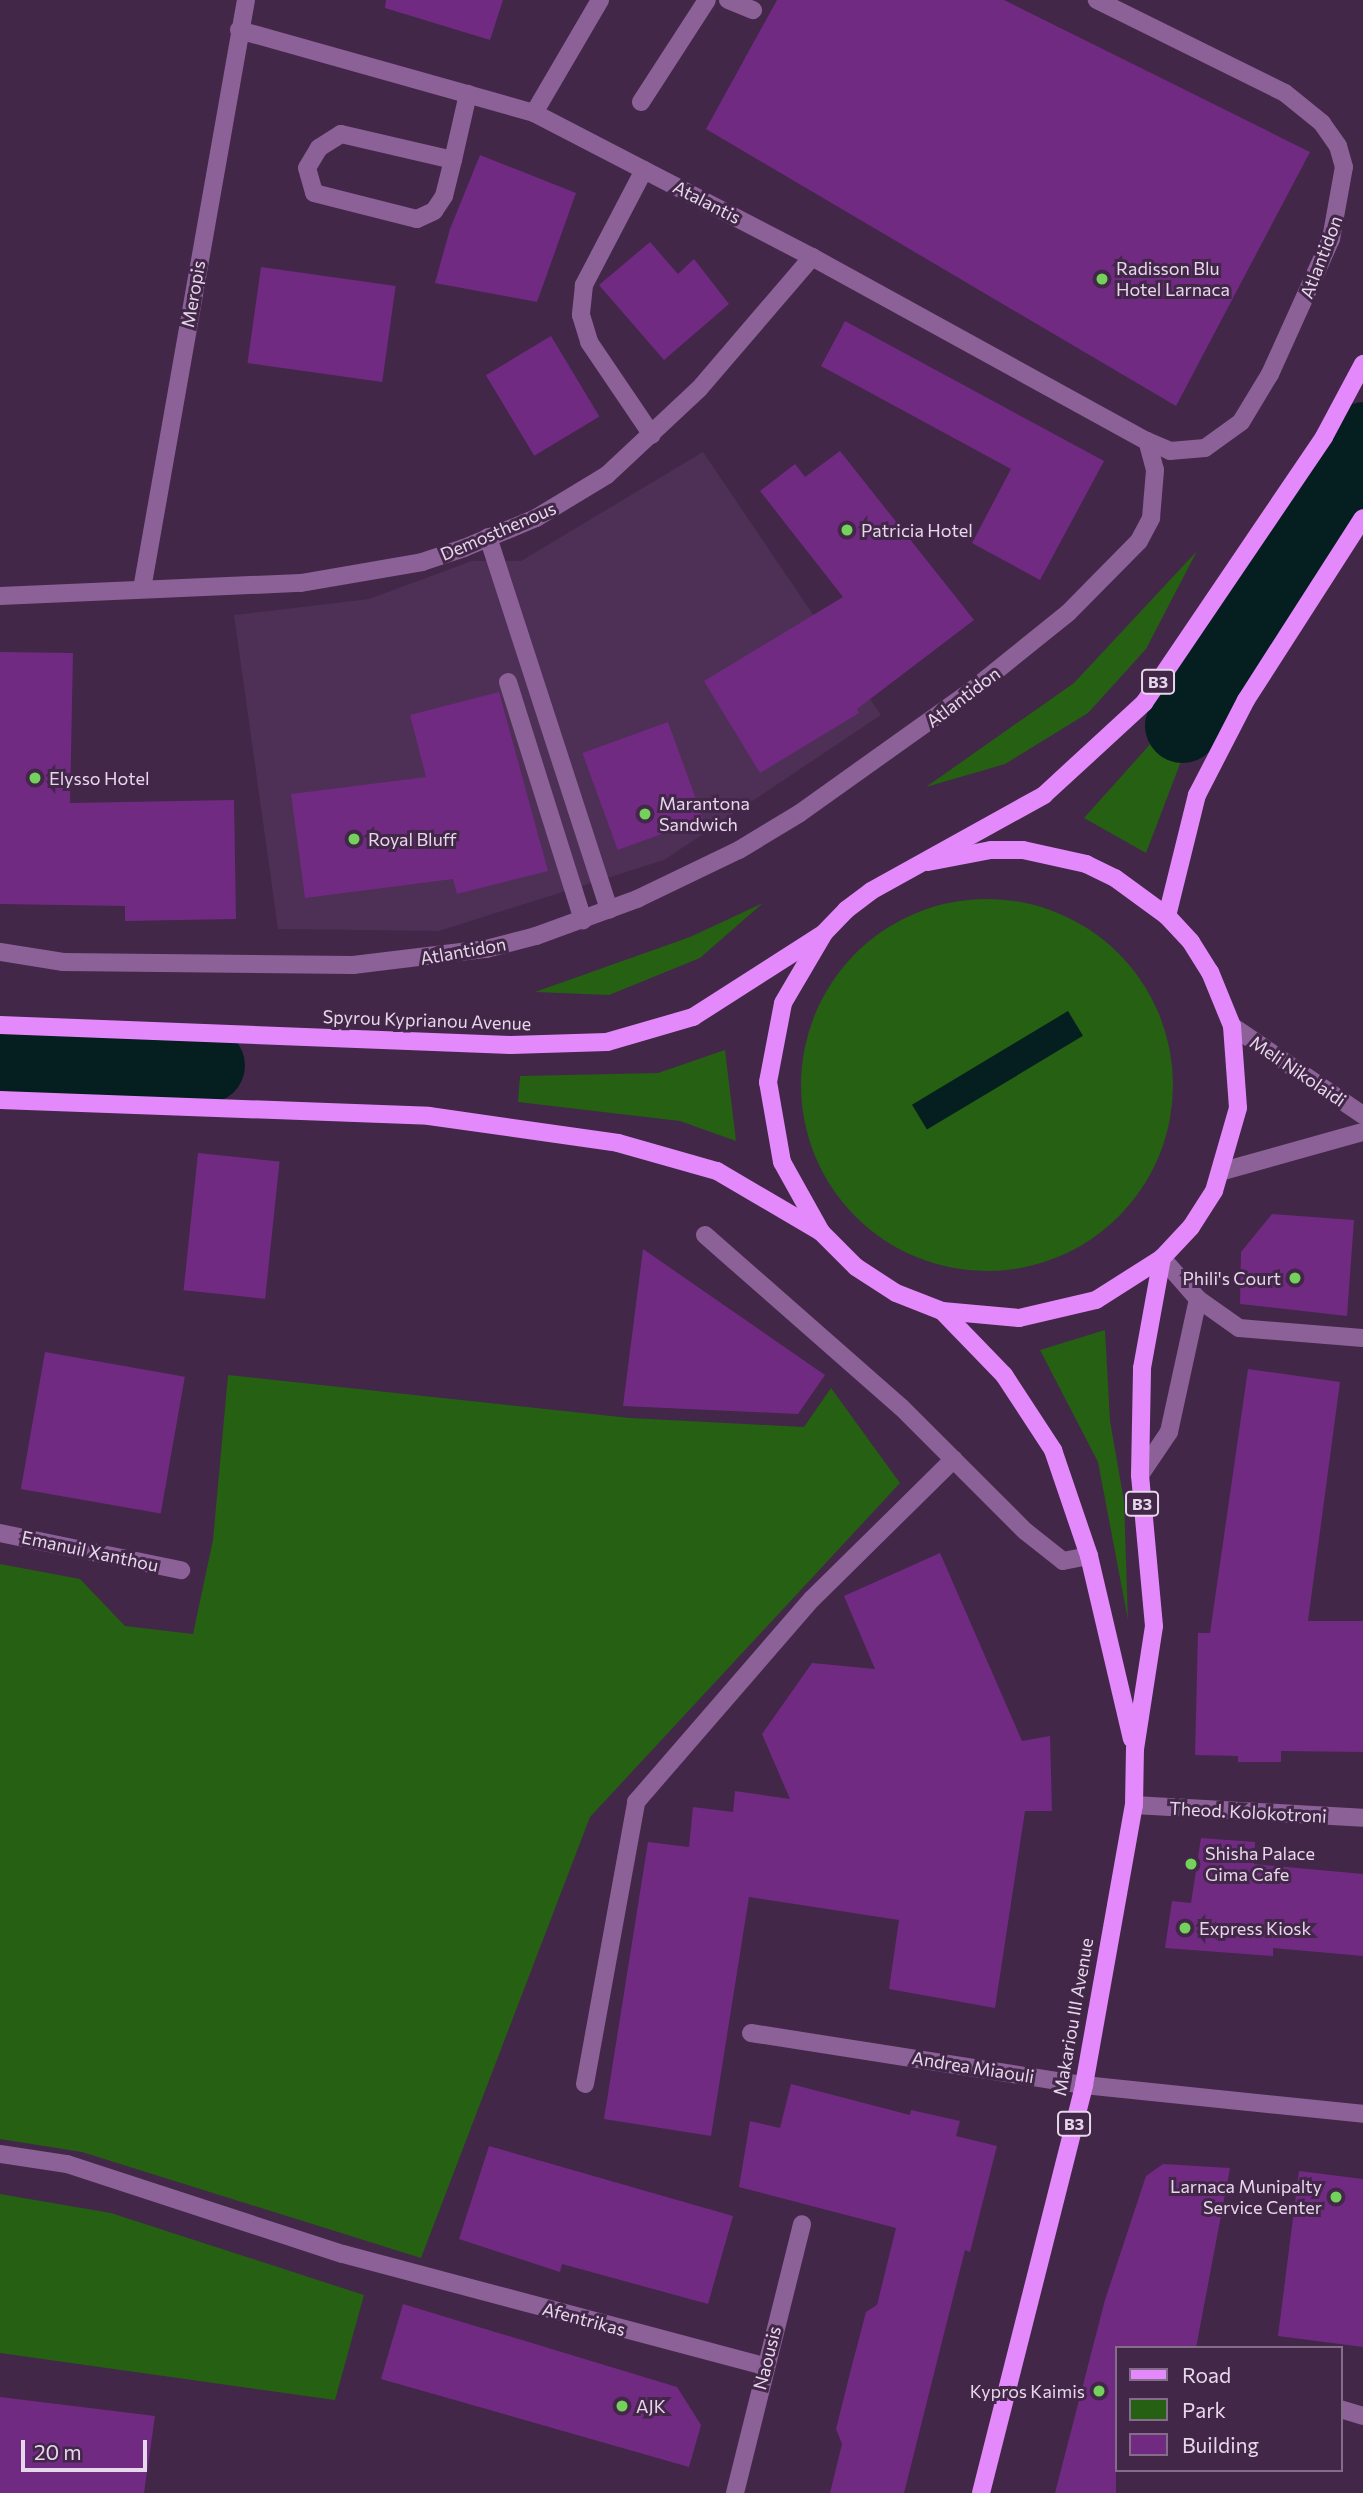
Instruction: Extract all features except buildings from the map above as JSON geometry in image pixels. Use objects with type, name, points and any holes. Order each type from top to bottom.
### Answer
[{"type":"main road","name":"B3","points":[[928,862],[991,850],[1055,855],[1115,878],[1167,916],[1210,972],[1232,1026],[1238,1108],[1223,1171],[1191,1227],[1162,1258],[1096,1300],[1020,1318],[942,1311],[886,1287],[856,1267],[821,1232],[782,1162],[768,1082],[783,1003],[824,933],[871,891],[928,862],[1044,795],[1144,703],[1324,437],[1363,364]]},
{"type":"main road","points":[[1167,916],[1197,795],[1246,700],[1363,518]]},
{"type":"main road","name":"Spyrou Kyprianou Avenue","points":[[0,1025],[510,1045],[607,1042],[693,1017],[824,933]]},
{"type":"main road","points":[[0,1100],[429,1116],[618,1143],[717,1171],[821,1232]]},
{"type":"main road","name":"Makariou III Avenue","points":[[981,2493],[1084,2085],[1133,1805],[1135,1749],[1154,1626],[1140,1475],[1142,1368],[1162,1258]]},
{"type":"main road","name":"Makariou III Avenue","points":[[942,1311],[1004,1375],[1053,1450],[1089,1556],[1135,1749]]},
{"type":"street","name":"Meropis","points":[[142,589],[246,0]]},
{"type":"street","points":[[534,113],[600,0]]},
{"type":"street","points":[[641,102],[707,0]]},
{"type":"street","points":[[728,0],[753,10]]},
{"type":"street","name":"Atlantidon","points":[[1097,0],[1285,93],[1322,123],[1338,146],[1344,167],[1339,213],[1323,260],[1270,374],[1241,422],[1205,448],[1170,451],[1147,441]]},
{"type":"street","name":"Atalantis","points":[[239,30],[534,113],[812,257],[1147,441]]},
{"type":"street","points":[[453,160],[341,134],[319,148],[307,168],[314,193],[417,219],[434,211],[444,196],[453,160],[468,94]]},
{"type":"street","points":[[644,170],[584,285],[581,315],[589,342],[652,435]]},
{"type":"street","name":"Demosthenous","points":[[0,596],[257,586],[344,577],[422,562],[488,537],[574,497],[652,435],[717,369],[812,257]]},
{"type":"street","name":"Atlantidon","points":[[0,952],[63,962],[354,965],[486,949],[609,910],[739,850],[800,813],[1029,647],[1099,585],[1139,541],[1151,519],[1156,493],[1147,441]]},
{"type":"street","points":[[488,537],[609,910]]},
{"type":"street","points":[[508,682],[583,920]]},
{"type":"street","points":[[0,1015],[23,1026]]},
{"type":"street","name":"Meli Nikolaidi","points":[[1232,1026],[1363,1115]]},
{"type":"street","points":[[1223,1171],[1363,1132]]},
{"type":"street","points":[[705,1235],[954,1459],[1025,1531],[1063,1561],[1089,1556]]},
{"type":"street","points":[[1162,1258],[1198,1299],[1239,1328],[1363,1338]]},
{"type":"street","points":[[1140,1475],[1168,1432],[1198,1299]]},
{"type":"street","points":[[585,2084],[636,1802],[812,1599],[954,1459]]},
{"type":"street","name":"Emanuil Xanthou","points":[[0,1532],[181,1570]]},
{"type":"street","name":"Theod. Kolokotroni","points":[[1133,1805],[1363,1818]]},
{"type":"street","name":"Andrea Miaouli","points":[[751,2033],[1084,2085],[1363,2114]]},
{"type":"street","name":"Afentrikas","points":[[0,2154],[67,2165],[405,2271],[764,2366]]},
{"type":"street","name":"Naousis","points":[[734,2493],[802,2224]]},
{"type":"street","points":[[1342,2410],[1363,2416]]},
{"type":"shaded area","points":[[703,452],[881,715],[664,860],[439,931],[278,929],[234,615],[369,599],[472,561],[521,561]]},
{"type":"shaded area","points":[[1068,1011],[1083,1036],[927,1130],[912,1105]]},
{"type":"green space","points":[[1197,551],[1146,649],[1088,713],[1005,764],[926,787],[1074,683]]},
{"type":"green space","points":[[1170,722],[1191,735],[1146,853],[1084,818]]},
{"type":"green space","points":[[987,899],[1041,907],[1075,921],[1105,941],[1131,967],[1159,1014],[1169,1049],[1173,1085],[1165,1139],[1151,1173],[1131,1203],[1105,1229],[1058,1257],[1023,1267],[987,1271],[933,1263],[899,1249],[869,1229],[843,1203],[815,1156],[805,1121],[801,1085],[809,1031],[823,997],[843,967],[869,941],[916,913],[951,903]]},
{"type":"green space","points":[[763,903],[700,958],[609,995],[535,992],[690,937]]},
{"type":"green space","points":[[725,1050],[736,1141],[680,1121],[518,1102],[520,1076],[658,1073]]},
{"type":"green space","points":[[1105,1330],[1110,1421],[1124,1501],[1128,1620],[1098,1462],[1040,1350]]},
{"type":"green space","points":[[228,1375],[630,1418],[804,1427],[831,1388],[900,1483],[590,1817],[421,2258],[82,2152],[0,2139],[0,1564],[80,1579],[125,1626],[193,1634],[213,1540]]},
{"type":"green space","points":[[0,2194],[111,2213],[364,2295],[335,2400],[0,2353]]},
{"type":"waterway","points":[[1182,725],[1295,556],[1363,439]]},
{"type":"waterway","points":[[0,1061],[207,1065]]},
{"type":"place","name":"Radisson Blu Hotel Larnaca","points":[[1102,279]]},
{"type":"place","name":"Patricia Hotel","points":[[847,530]]},
{"type":"place","name":"Elysso Hotel","points":[[35,778]]},
{"type":"place","name":"Marantona Sandwich","points":[[645,814]]},
{"type":"place","name":"Royal Bluff","points":[[354,839]]},
{"type":"place","name":"Phili's Court","points":[[1295,1278]]},
{"type":"place","name":"Shisha Palace Gima Cafe","points":[[1191,1864]]},
{"type":"place","name":"Express Kiosk","points":[[1185,1928]]},
{"type":"place","name":"Larnaca Munipalty Service Center","points":[[1336,2197]]},
{"type":"place","name":"Kypros Kaimis","points":[[1099,2391]]},
{"type":"place","name":"AJK","points":[[622,2406]]}]
